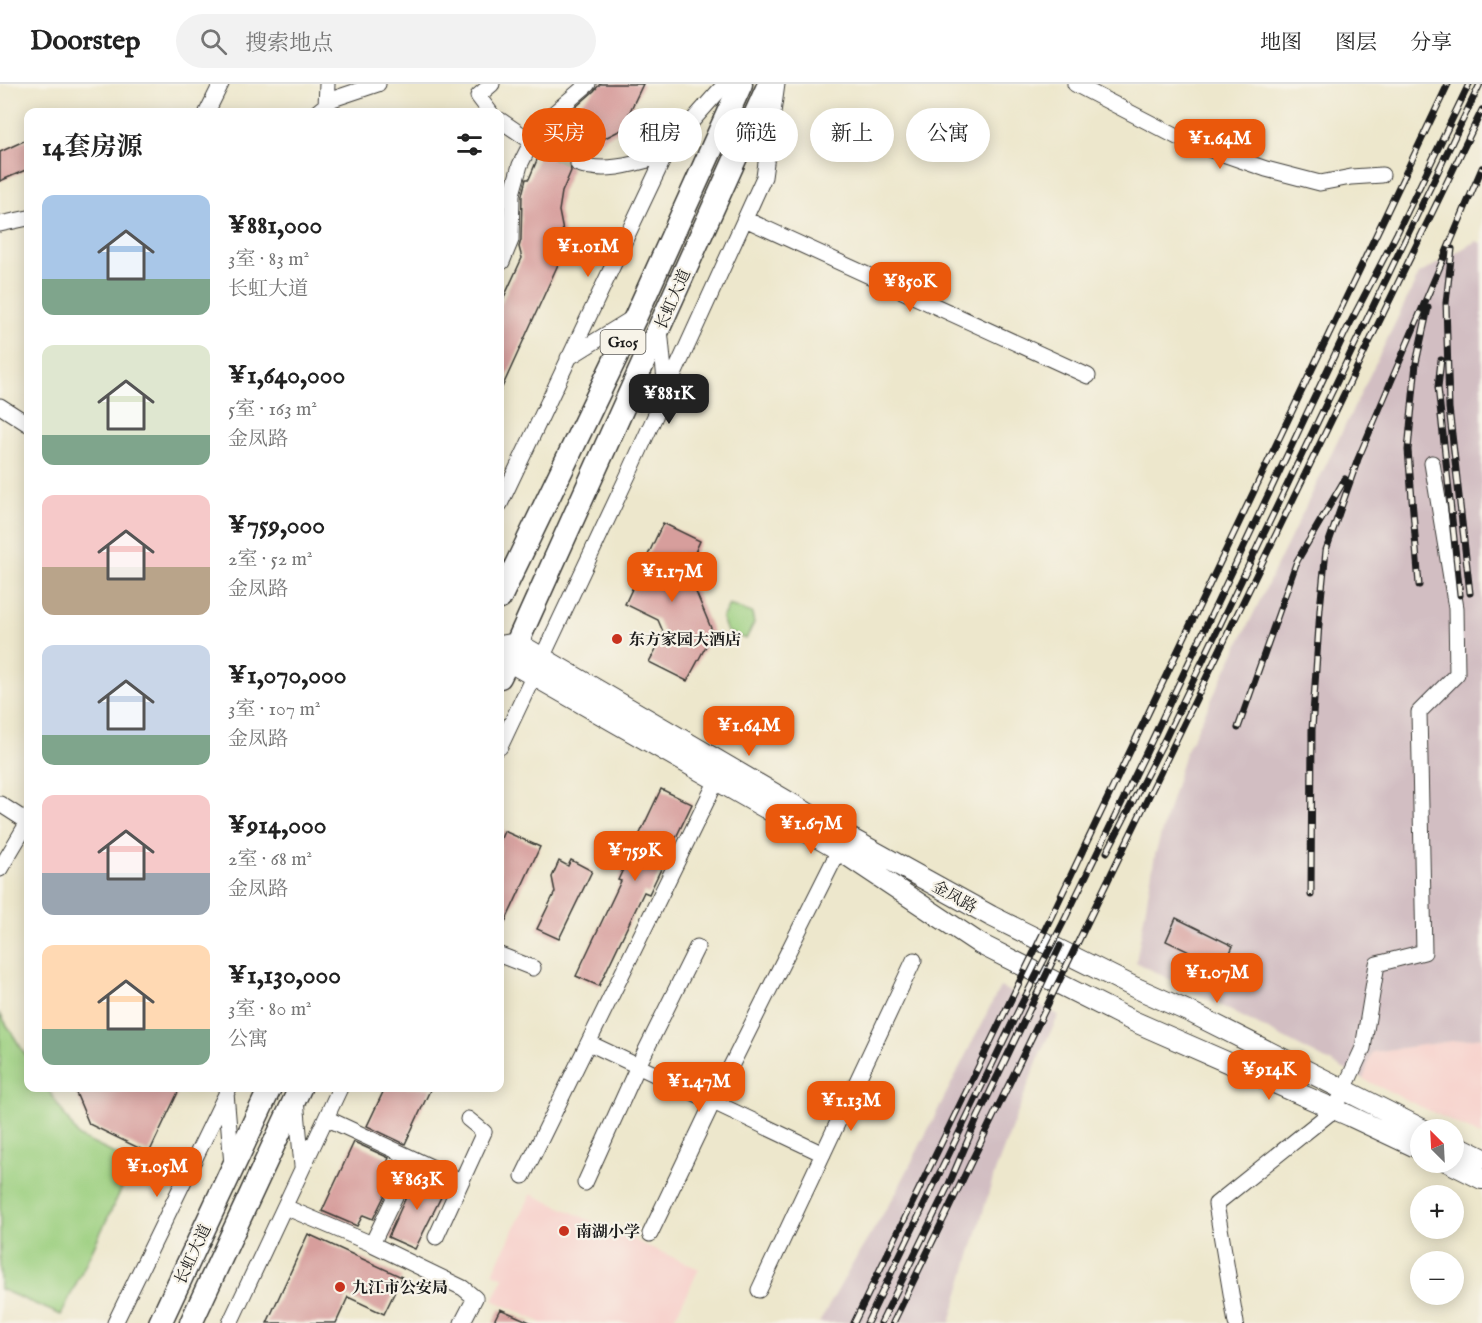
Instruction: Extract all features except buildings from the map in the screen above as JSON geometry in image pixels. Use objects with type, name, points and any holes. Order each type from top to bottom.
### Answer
[{"type":"highway","name":"长虹大道","points":[[504,590],[636,316],[741,84]]},
{"type":"highway","name":"长虹大道","points":[[505,657],[769,84]]},
{"type":"highway","name":"长虹大道","points":[[160,1323],[268,1092]]},
{"type":"highway","name":"长虹大道","points":[[191,1323],[298,1092]]},
{"type":"main road","name":"金凤路","points":[[505,657],[538,666],[991,916],[1192,1013],[1410,1123]]},
{"type":"main road","name":"金凤路","points":[[538,666],[717,780],[839,850],[980,944],[1154,1030],[1410,1144]]},
{"type":"main road","points":[[1464,1149],[1482,1158]]},
{"type":"main road","points":[[1464,1170],[1482,1179]]},
{"type":"street","points":[[209,108],[221,84]]},
{"type":"street","points":[[321,108],[327,84]]},
{"type":"street","points":[[322,108],[333,99],[378,84]]},
{"type":"street","points":[[487,108],[478,96],[492,84]]},
{"type":"street","points":[[560,108],[588,84]]},
{"type":"street","points":[[702,110],[725,84]]},
{"type":"street","points":[[504,738],[764,177],[777,84]]},
{"type":"street","points":[[1076,84],[1183,140],[1266,169],[1320,183],[1351,177],[1382,175]]},
{"type":"street","points":[[504,123],[522,135]]},
{"type":"street","points":[[504,255],[511,240],[512,194],[522,162]]},
{"type":"street","points":[[578,164],[606,169],[641,162]]},
{"type":"street","points":[[504,495],[662,162]]},
{"type":"street","points":[[0,225],[24,219]]},
{"type":"street","points":[[745,219],[1088,376]]},
{"type":"street","points":[[568,358],[636,316]]},
{"type":"street","points":[[659,326],[666,391]]},
{"type":"street","points":[[0,406],[24,421]]},
{"type":"street","points":[[1236,1323],[1216,1204],[1335,1109],[1364,1048],[1377,964],[1424,951],[1419,712],[1457,674],[1456,608],[1432,463]]},
{"type":"street","points":[[523,1176],[717,780]]},
{"type":"street","points":[[0,804],[24,819]]},
{"type":"street","points":[[0,869],[24,829]]},
{"type":"street","points":[[650,1234],[839,850]]},
{"type":"street","points":[[585,1183],[638,1066],[697,946]]},
{"type":"street","points":[[504,957],[533,968]]},
{"type":"street","points":[[759,1290],[914,960]]},
{"type":"street","points":[[589,1043],[823,1154]]},
{"type":"street","points":[[115,1323],[226,1092]]},
{"type":"street","points":[[227,1092],[233,1167]]},
{"type":"street","points":[[298,1092],[302,1169]]},
{"type":"street","points":[[230,1323],[338,1092]]},
{"type":"street","points":[[326,1118],[461,1182]]},
{"type":"street","points":[[436,1237],[484,1132],[468,1119]]},
{"type":"street","points":[[372,1244],[413,1159]]},
{"type":"street","points":[[285,1207],[372,1244],[463,1288],[475,1298],[462,1323]]},
{"type":"shaded area","points":[[1476,241],[1482,243],[1482,1037],[1372,1052],[1363,1079],[1136,962],[1155,855],[1184,756],[1419,274]]},
{"type":"shaded area","points":[[1000,987],[1059,1015],[1041,1051],[995,1172],[950,1323],[819,1323],[896,1193]]},
{"type":"shaded area","points":[[1482,1037],[1482,1136],[1464,1127],[1464,1119],[1447,1119],[1363,1079],[1372,1052]]},
{"type":"shaded area","name":"南湖小学","points":[[531,1194],[699,1269],[672,1323],[542,1323],[493,1300],[504,1278],[493,1273]]},
{"type":"green space","points":[[729,605],[752,613],[754,623],[746,639],[727,632],[722,618]]},
{"type":"green space","points":[[0,1014],[24,1053],[24,1092],[50,1092],[79,1137],[134,1163],[61,1315],[0,1289]]},
{"type":"tunnel","points":[[574,162],[578,164]]},
{"type":"railway","points":[[854,1323],[1052,915],[1448,84]]},
{"type":"railway","points":[[867,1323],[1144,757],[1345,333],[1397,233],[1469,84]]},
{"type":"railway","points":[[1107,852],[1166,737],[1480,84]]},
{"type":"railway","points":[[893,1323],[1482,110]]},
{"type":"railway","points":[[1311,895],[1312,730],[1326,550],[1358,459],[1482,168]]},
{"type":"railway","points":[[1452,249],[1446,303],[1449,408],[1470,593]]},
{"type":"railway","points":[[1419,585],[1408,450],[1416,363],[1428,308]]},
{"type":"railway","points":[[1441,360],[1438,387],[1460,595]]},
{"type":"railway","points":[[1238,728],[1297,561],[1345,479]]},
{"type":"railway","points":[[881,1323],[949,1184],[977,1119],[1060,946]]},
{"type":"place","name":"东方家园大酒店","points":[[617,639]]},
{"type":"place","name":"南湖小学","points":[[564,1231]]},
{"type":"place","name":"九江市公安局","points":[[340,1287]]}]
